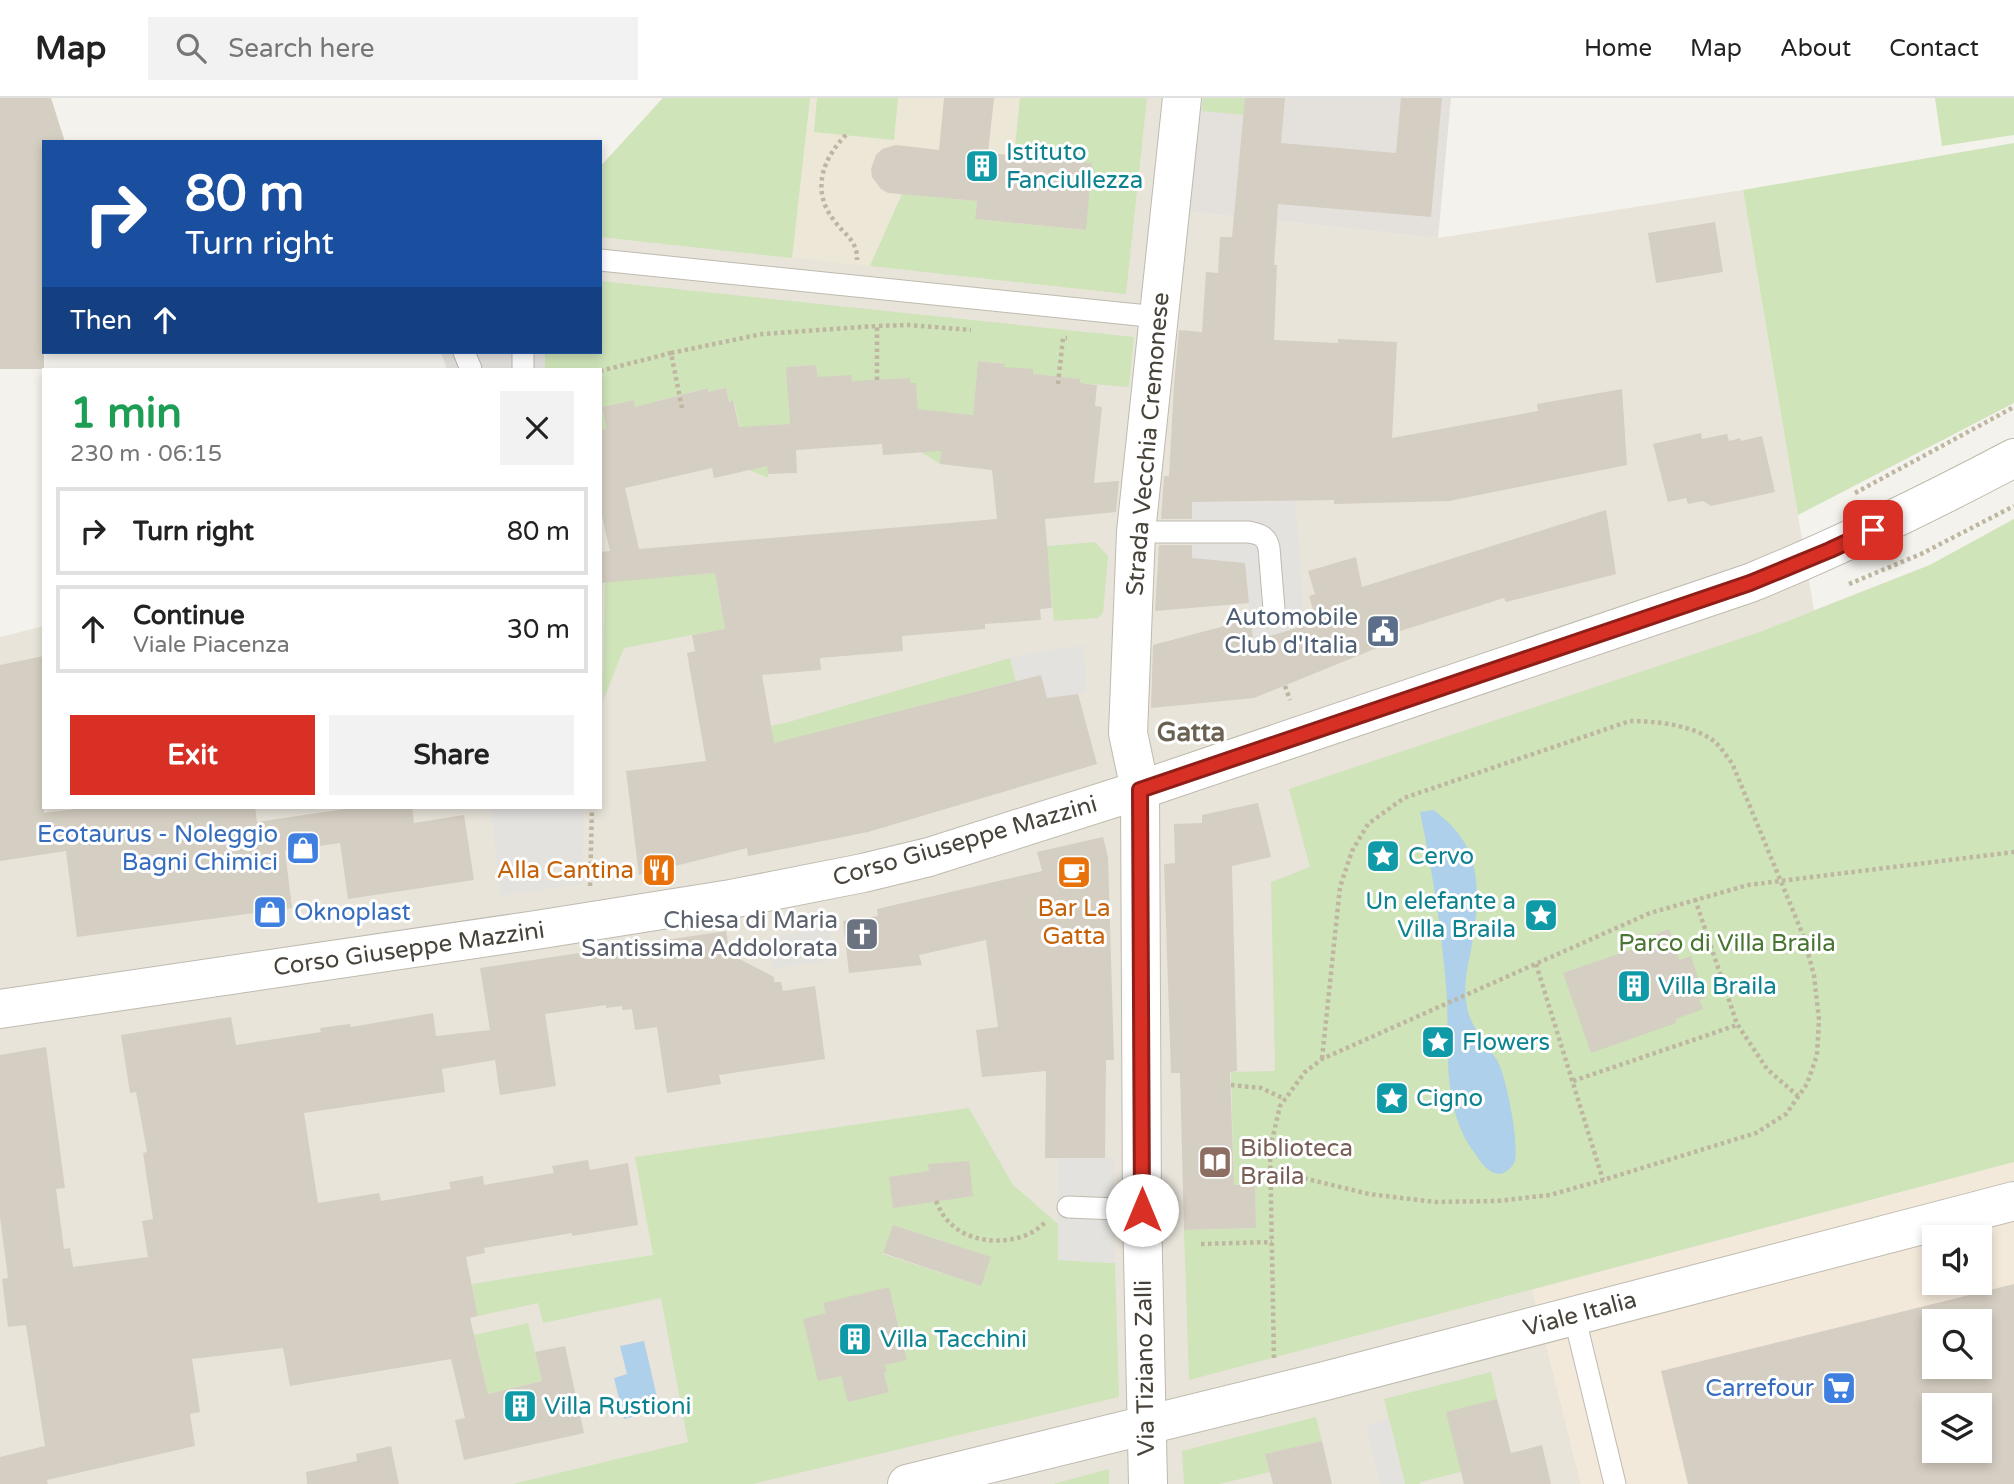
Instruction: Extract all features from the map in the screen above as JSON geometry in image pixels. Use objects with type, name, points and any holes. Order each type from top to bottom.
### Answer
[{"type":"street","name":"Strada Vecchia Cremonese","points":[[1140,790],[1128,733],[1136,532],[1182,98]]},
{"type":"street","name":"Corso Giuseppe Mazzini","points":[[0,1009],[590,922],[799,887],[929,857],[1140,790],[1750,583],[1855,539],[2014,458]]},
{"type":"street","name":"Via Tiziano Zalli","points":[[1140,790],[1142,1210],[1148,1484]]},
{"type":"street","name":"Viale Italia","points":[[907,1484],[1146,1427],[2014,1201]]},
{"type":"lane","points":[[602,260],[1158,317]]},
{"type":"lane","points":[[1136,532],[1249,532],[1263,536],[1268,541],[1274,609]]},
{"type":"lane","points":[[1068,1207],[1142,1210]]},
{"type":"lane","points":[[1574,1315],[1615,1484]]},
{"type":"path","points":[[846,135],[827,159],[821,176],[822,192],[833,220],[855,244],[855,286]]},
{"type":"path","points":[[602,371],[762,334],[909,325],[980,330]]},
{"type":"path","points":[[877,326],[877,380]]},
{"type":"path","points":[[1058,384],[1063,338],[1074,339]]},
{"type":"path","points":[[671,354],[682,408]]},
{"type":"path","points":[[1848,497],[2014,407]]},
{"type":"path","points":[[1282,703],[1290,700],[1285,686]]},
{"type":"path","points":[[1270,1170],[1369,1194],[1435,1202],[1497,1201],[1550,1195],[1603,1180],[1756,1133],[1786,1114],[1807,1084],[1817,1055],[1819,1020],[1814,975],[1803,935],[1732,763],[1714,741],[1683,727],[1657,721],[1630,720],[1404,798],[1368,824],[1352,851],[1340,887],[1322,1059]]},
{"type":"path","points":[[590,922],[592,809]]},
{"type":"path","points":[[1275,1394],[1270,1149],[1280,1107],[1304,1072],[1322,1059],[1650,913],[1695,899],[1748,885],[2014,852]]},
{"type":"path","points":[[1695,899],[1737,1024],[1767,1069],[1798,1096]]},
{"type":"path","points":[[1536,964],[1603,1180]]},
{"type":"path","points":[[1573,1081],[1737,1024]]},
{"type":"path","points":[[1231,1085],[1261,1088],[1285,1099]]},
{"type":"path","points":[[936,1201],[952,1225],[972,1237],[1007,1240],[1034,1233],[1053,1213],[1068,1207]]},
{"type":"path","points":[[1202,1244],[1272,1242]]},
{"type":"shaded area","points":[[663,98],[1185,98],[1172,215],[1192,212],[1438,238],[1743,190],[1814,610],[1930,565],[2014,519],[2014,1162],[1533,1290],[1581,1484],[0,1484],[0,637],[42,626],[42,809],[602,809],[602,368],[447,368],[442,354],[602,354],[602,165]]},
{"type":"shaded area","points":[[663,98],[1147,98],[1126,294],[602,237],[602,165]]},
{"type":"shaded area","points":[[1185,98],[1451,98],[1438,238],[1192,212],[1172,216]]},
{"type":"shaded area","points":[[442,354],[545,354],[545,368],[447,368]]},
{"type":"shaded area","points":[[1192,499],[1222,502],[1296,500],[1304,626],[1253,642],[1245,564],[1192,558]]},
{"type":"shaded area","points":[[1084,645],[1086,693],[1047,698],[1041,675],[1016,681],[1010,658]]},
{"type":"shaded area","points":[[491,809],[584,809],[582,884],[500,896]]},
{"type":"shaded area","points":[[829,927],[834,960],[772,969],[768,938]]},
{"type":"shaded area","points":[[1058,1158],[1114,1158],[1115,1263],[1058,1260]]},
{"type":"shaded area","points":[[2014,1162],[2014,1484],[1581,1484],[1532,1290]]},
{"type":"shaded area","points":[[1389,1419],[1405,1484],[1380,1484],[1366,1425]]},
{"type":"green space","points":[[663,98],[810,98],[792,258],[602,237],[602,165]]},
{"type":"green space","points":[[817,98],[898,98],[894,140],[814,132]]},
{"type":"green space","points":[[1020,98],[1147,98],[1126,294],[870,266],[902,194],[977,201],[975,219],[1085,230],[1014,156]]},
{"type":"green space","points":[[1203,98],[1245,98],[1244,115],[1202,111]]},
{"type":"green space","points":[[1935,98],[2014,98],[2014,135],[1942,146]]},
{"type":"green space","points":[[2014,143],[2014,403],[1798,515],[1743,190]]},
{"type":"green space","points":[[602,281],[1134,337],[1129,387],[1080,383],[1080,379],[1004,373],[1004,364],[978,361],[973,415],[945,412],[940,464],[921,452],[916,384],[910,383],[909,378],[866,381],[866,389],[818,377],[816,365],[787,367],[790,424],[765,426],[768,478],[749,470],[734,401],[729,401],[726,388],[708,392],[707,388],[661,400],[655,402],[656,407],[636,412],[633,400],[603,407],[615,463],[602,466],[602,368],[545,368],[545,354],[602,354]]},
{"type":"green space","name":"Parco di Villa Braila","points":[[2014,519],[2014,1162],[1189,1380],[1184,1230],[1256,1228],[1255,1185],[1234,1185],[1231,1072],[1275,1071],[1271,882],[1310,867],[1289,789],[1760,632],[1930,565]]},
{"type":"green space","points":[[1095,542],[1108,556],[1103,613],[1098,618],[1054,621],[1049,570],[785,568]]},
{"type":"green space","points":[[715,573],[743,731],[785,723],[1010,658],[1016,681],[730,755],[707,632],[624,648],[603,701],[605,582]]},
{"type":"green space","points":[[969,1108],[1013,1185],[1058,1224],[1058,1260],[1115,1263],[1119,1397],[753,1484],[513,1484],[688,1442],[661,1298],[543,1323],[538,1303],[478,1316],[472,1284],[653,1255],[635,1157]],"holes":[[[893,1225],[990,1257],[981,1286],[883,1254]],[[892,1298],[907,1359],[885,1365],[887,1372],[884,1373],[889,1392],[842,1382],[824,1304],[871,1303]]]},
{"type":"green space","points":[[528,1323],[542,1381],[488,1394],[474,1335]]},
{"type":"green space","points":[[1491,1372],[1497,1399],[1461,1472],[1420,1484],[1405,1484],[1384,1399]]},
{"type":"green space","points":[[1316,1417],[1322,1441],[1266,1454],[1270,1472],[1219,1484],[1184,1484],[1182,1451]]},
{"type":"green space","points":[[1109,1469],[1109,1484],[1053,1484]]},
{"type":"water","points":[[1434,810],[1452,826],[1466,845],[1475,873],[1477,904],[1465,992],[1472,1022],[1498,1062],[1511,1111],[1515,1161],[1509,1169],[1500,1174],[1483,1165],[1464,1136],[1451,1095],[1444,963],[1436,898],[1420,812]]},
{"type":"water","points":[[644,1341],[660,1410],[624,1419],[614,1378],[627,1374],[620,1346]]},
{"type":"building","points":[[0,98],[51,98],[64,140],[42,140],[44,368],[0,369]]},
{"type":"building","name":"Istituto Fanciullezza","points":[[944,98],[994,98],[988,153],[1092,163],[1086,230],[975,219],[977,201],[888,193],[881,189],[872,177],[871,169],[876,155],[882,149],[896,145],[939,150]]},
{"type":"building","points":[[1245,98],[1285,98],[1281,143],[1396,153],[1401,98],[1442,98],[1431,217],[1278,204],[1274,265],[1277,265],[1274,340],[1397,342],[1392,438],[1538,411],[1537,404],[1622,389],[1627,465],[1449,501],[1334,504],[1334,500],[1192,502],[1192,519],[1161,519],[1164,476],[1169,476],[1179,330],[1202,332],[1206,272],[1218,273],[1220,237],[1232,237]]},
{"type":"building","points":[[1715,222],[1723,272],[1656,283],[1648,233]]},
{"type":"building","points":[[978,361],[1005,364],[1004,367],[1033,369],[1033,374],[1080,379],[1080,383],[1097,385],[1095,406],[1102,407],[1094,483],[1119,481],[1116,512],[1045,519],[1052,608],[1040,609],[1041,620],[985,624],[985,629],[902,636],[903,651],[820,658],[821,670],[762,675],[774,743],[1041,675],[1047,698],[1078,694],[1097,764],[868,832],[748,856],[747,848],[639,875],[626,771],[706,761],[687,653],[695,651],[692,635],[725,629],[715,573],[602,583],[602,552],[610,551],[602,517],[602,430],[607,429],[602,407],[634,400],[635,407],[708,388],[708,392],[726,388],[729,402],[733,400],[739,427],[790,424],[786,367],[816,365],[818,377],[851,375],[852,381],[910,378],[910,383],[916,383],[918,409],[973,415]],"holes":[[[882,444],[883,455],[941,451],[940,464],[992,470],[997,519],[639,549],[625,488],[712,468],[714,478],[767,466],[768,474],[797,473],[796,450]]]},
{"type":"building","points":[[1701,433],[1702,439],[1727,434],[1729,441],[1762,436],[1775,492],[1711,506],[1703,501],[1688,504],[1686,498],[1668,502],[1653,444]]},
{"type":"building","points":[[1606,510],[1616,574],[1506,602],[1504,598],[1375,639],[1377,648],[1254,698],[1151,708],[1153,645],[1251,619],[1253,641],[1317,622],[1309,596],[1315,594],[1308,571],[1356,557],[1362,587]]},
{"type":"building","points":[[1159,545],[1192,545],[1192,558],[1245,563],[1249,603],[1155,611]]},
{"type":"building","points":[[42,656],[44,813],[76,809],[255,809],[257,822],[345,809],[412,809],[414,823],[464,815],[474,880],[348,899],[340,843],[285,851],[292,908],[77,937],[66,851],[0,861],[0,665]]},
{"type":"building","points":[[1258,803],[1271,857],[1232,866],[1237,1071],[1230,1072],[1234,1185],[1255,1185],[1256,1228],[1184,1230],[1180,1073],[1171,1073],[1164,864],[1175,863],[1174,824],[1202,823],[1202,815]]},
{"type":"building","points":[[1103,837],[1108,857],[1114,1060],[1106,1060],[1105,1158],[1045,1158],[1046,1071],[982,1077],[976,1030],[998,1027],[986,940],[919,955],[922,965],[849,973],[843,921],[878,916],[877,909],[1042,871],[1037,852]]},
{"type":"building","name":"Villa Braila","points":[[1669,929],[1679,960],[1691,956],[1705,998],[1699,1000],[1703,1009],[1676,1019],[1676,1023],[1591,1053],[1563,973],[1633,949],[1631,943]]},
{"type":"building","points":[[726,931],[730,954],[774,977],[774,982],[781,982],[783,991],[815,986],[825,1059],[719,1075],[721,1084],[667,1093],[657,1027],[635,1030],[632,1009],[622,1010],[622,1006],[606,1008],[606,1005],[545,1014],[556,1086],[500,1095],[495,1060],[442,1069],[445,1092],[304,1113],[318,1203],[379,1193],[381,1201],[451,1189],[449,1182],[483,1176],[484,1185],[554,1173],[552,1166],[588,1160],[590,1170],[628,1163],[638,1225],[484,1248],[485,1253],[466,1257],[478,1316],[470,1318],[488,1394],[542,1381],[535,1352],[565,1346],[584,1433],[464,1460],[455,1420],[465,1418],[451,1359],[290,1386],[283,1348],[192,1359],[200,1412],[190,1414],[195,1446],[47,1480],[48,1484],[0,1484],[0,1457],[45,1446],[26,1325],[8,1327],[2,1279],[8,1278],[0,1217],[0,1055],[46,1047],[65,1188],[56,1189],[64,1249],[70,1248],[73,1267],[148,1257],[142,1221],[153,1219],[143,1153],[147,1152],[136,1092],[130,1093],[121,1035],[231,1017],[236,1045],[321,1032],[320,1028],[350,1024],[351,1027],[433,1013],[436,1036],[490,1030],[480,968]]},
{"type":"building","points":[[969,1161],[973,1196],[893,1208],[889,1177],[929,1171],[928,1164]]},
{"type":"building","points":[[893,1225],[991,1257],[981,1286],[883,1253]]},
{"type":"building","name":"Carrefour","points":[[2014,1284],[2014,1484],[1688,1484],[1661,1371],[1969,1295],[1992,1295],[1992,1289]]},
{"type":"building","name":"Villa Tacchini","points":[[889,1287],[907,1360],[885,1365],[887,1372],[884,1373],[889,1392],[848,1402],[841,1376],[818,1381],[803,1319],[826,1313],[823,1303]]},
{"type":"building","points":[[1497,1399],[1511,1453],[1542,1445],[1551,1484],[1464,1484],[1446,1412]]},
{"type":"building","points":[[1322,1441],[1332,1484],[1273,1484],[1265,1454]]},
{"type":"building","points":[[391,1446],[399,1484],[307,1484],[306,1472],[357,1461],[356,1454]]},
{"type":"place","name":"Istituto Fanciullezza","points":[[982,166]]},
{"type":"place","name":"Automobile Club d'Italia","points":[[1383,631]]},
{"type":"place","name":"Ecotaurus - Noleggio Bagni Chimici","points":[[303,848]]},
{"type":"place","name":"Cervo","points":[[1383,856]]},
{"type":"place","name":"Alla Cantina","points":[[659,870]]},
{"type":"place","name":"Bar La Gatta","points":[[1074,872]]},
{"type":"place","name":"Oknoplast","points":[[270,912]]},
{"type":"place","name":"Un elefante a Villa Braila","points":[[1541,915]]},
{"type":"place","name":"Chiesa di Maria Santissima Addolorata","points":[[862,934]]},
{"type":"place","name":"Villa Braila","points":[[1634,986]]},
{"type":"place","name":"Flowers","points":[[1438,1042]]},
{"type":"place","name":"Cigno","points":[[1392,1098]]},
{"type":"place","name":"Biblioteca Braila","points":[[1215,1162]]},
{"type":"place","name":"Villa Tacchini","points":[[855,1339]]},
{"type":"place","name":"Carrefour","points":[[1839,1388]]},
{"type":"place","name":"Villa Rustioni","points":[[520,1406]]},
{"type":"district","name":"Gatta","points":[[1191,732]]},
{"type":"route","points":[[1142,1210],[1140,790],[1750,583],[1873,530]]}]
